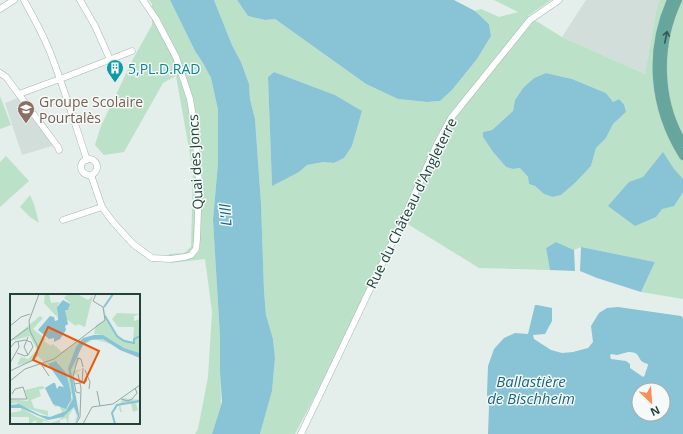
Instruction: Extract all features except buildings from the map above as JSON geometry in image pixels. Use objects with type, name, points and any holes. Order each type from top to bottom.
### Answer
[{"type":"main road","points":[[671,0],[661,27],[658,41],[656,61],[657,83],[661,106],[667,125],[675,144],[683,156]]},
{"type":"main road","points":[[678,0],[666,38],[663,57],[663,75],[669,108],[674,125],[683,143]]},
{"type":"street","points":[[0,9],[14,0]]},
{"type":"street","points":[[24,0],[49,51],[76,122],[87,160]]},
{"type":"street","points":[[80,0],[95,26],[116,73]]},
{"type":"street","name":"Quai des Joncs","points":[[102,207],[120,230],[134,244],[152,258],[170,259],[185,257],[190,255],[196,249],[199,183],[195,129],[190,99],[176,57],[156,19],[143,0]]},
{"type":"street","name":"Rue du Château d'Angleterre","points":[[301,434],[402,222],[437,144],[451,118],[530,20],[559,0]]},
{"type":"street","points":[[19,94],[132,51]]},
{"type":"street","points":[[0,74],[6,77],[59,150]]},
{"type":"street","points":[[87,160],[92,160],[96,165],[96,170],[91,175],[86,174],[82,169],[82,164],[87,160]]},
{"type":"street","points":[[63,220],[102,207],[91,175]]},
{"type":"shaded area","points":[[586,0],[660,0],[657,6],[645,74],[562,37]]},
{"type":"shaded area","name":"Groupe Scolaire Pourtalès","points":[[20,97],[55,145],[22,155],[5,103]]},
{"type":"green space","points":[[149,0],[170,0],[195,51],[211,78],[218,110],[218,163],[213,220],[220,337],[221,405],[212,434],[195,434],[198,429],[208,377],[212,312],[205,259],[171,263],[169,254],[184,253],[191,247],[193,171],[176,76],[163,83],[124,152],[104,155],[95,145],[101,126],[133,59],[152,25],[152,4]]},
{"type":"green space","points":[[214,0],[237,0],[248,16],[265,20],[275,19],[366,84],[398,99],[427,102],[440,101],[452,90],[477,59],[491,36],[489,24],[475,11],[481,9],[499,17],[518,12],[494,0],[551,0],[528,16],[562,37],[645,74],[657,6],[660,0],[683,0],[683,299],[641,292],[655,262],[581,247],[574,250],[556,242],[546,248],[550,270],[479,268],[406,223],[295,434],[260,434],[272,391],[275,358],[273,339],[266,315],[261,203],[255,119],[250,99],[249,84],[241,62],[232,45]],"holes":[[[274,72],[335,95],[362,111],[352,146],[344,158],[334,163],[324,162],[307,165],[299,172],[272,185],[268,77]],[[546,73],[572,79],[606,93],[613,102],[619,99],[624,104],[626,112],[613,124],[606,138],[596,148],[591,166],[561,195],[553,197],[544,194],[535,186],[529,184],[528,177],[520,168],[513,169],[506,167],[483,137],[483,132],[492,130],[513,111],[515,100],[523,88],[534,78]]]},
{"type":"green space","points":[[0,96],[11,125],[0,129]]},
{"type":"green space","points":[[6,156],[29,181],[0,207],[0,162]]},
{"type":"green space","points":[[30,195],[39,223],[30,217],[20,207]]},
{"type":"water","name":"L'Ill","points":[[170,0],[214,0],[249,84],[250,99],[255,119],[261,203],[266,315],[273,339],[275,358],[272,391],[260,434],[212,434],[222,402],[220,337],[213,220],[218,163],[218,110],[211,78],[195,51]]},
{"type":"water","points":[[237,0],[454,0],[475,11],[489,24],[491,36],[477,59],[452,90],[440,101],[427,102],[398,99],[366,84],[275,19],[265,20],[248,16]]},
{"type":"water","points":[[274,72],[335,95],[362,111],[352,146],[344,158],[334,163],[324,162],[307,165],[299,172],[272,186],[268,77]]},
{"type":"water","points":[[546,73],[572,79],[606,93],[613,102],[619,99],[624,104],[626,112],[613,124],[606,138],[596,148],[591,166],[561,195],[553,197],[544,194],[535,186],[529,184],[528,177],[520,168],[513,169],[506,167],[483,137],[483,132],[492,130],[513,111],[515,100],[523,88],[534,78]]},
{"type":"water","points":[[663,152],[674,169],[683,179],[683,192],[674,206],[662,209],[656,217],[635,226],[608,206],[629,182],[643,177]]},
{"type":"water","points":[[556,242],[574,250],[575,271],[550,270],[546,248]]},
{"type":"water","points":[[581,247],[655,262],[641,292],[580,271]]},
{"type":"water","name":"Ballastière de Bischheim","points":[[535,305],[552,308],[552,321],[545,334],[533,335],[534,339],[551,350],[562,353],[588,348],[593,342],[591,326],[599,313],[607,308],[618,307],[681,316],[683,318],[683,434],[488,434],[488,366],[494,349],[504,338],[515,333],[528,334]],"holes":[[[632,352],[648,364],[643,377],[630,368],[630,364],[626,361],[611,359],[610,356],[611,354],[617,355]]]},
{"type":"place","name":"5,PL.D.RAD","points":[[115,83]]},
{"type":"place","name":"Groupe Scolaire Pourtalès","points":[[26,124]]}]
